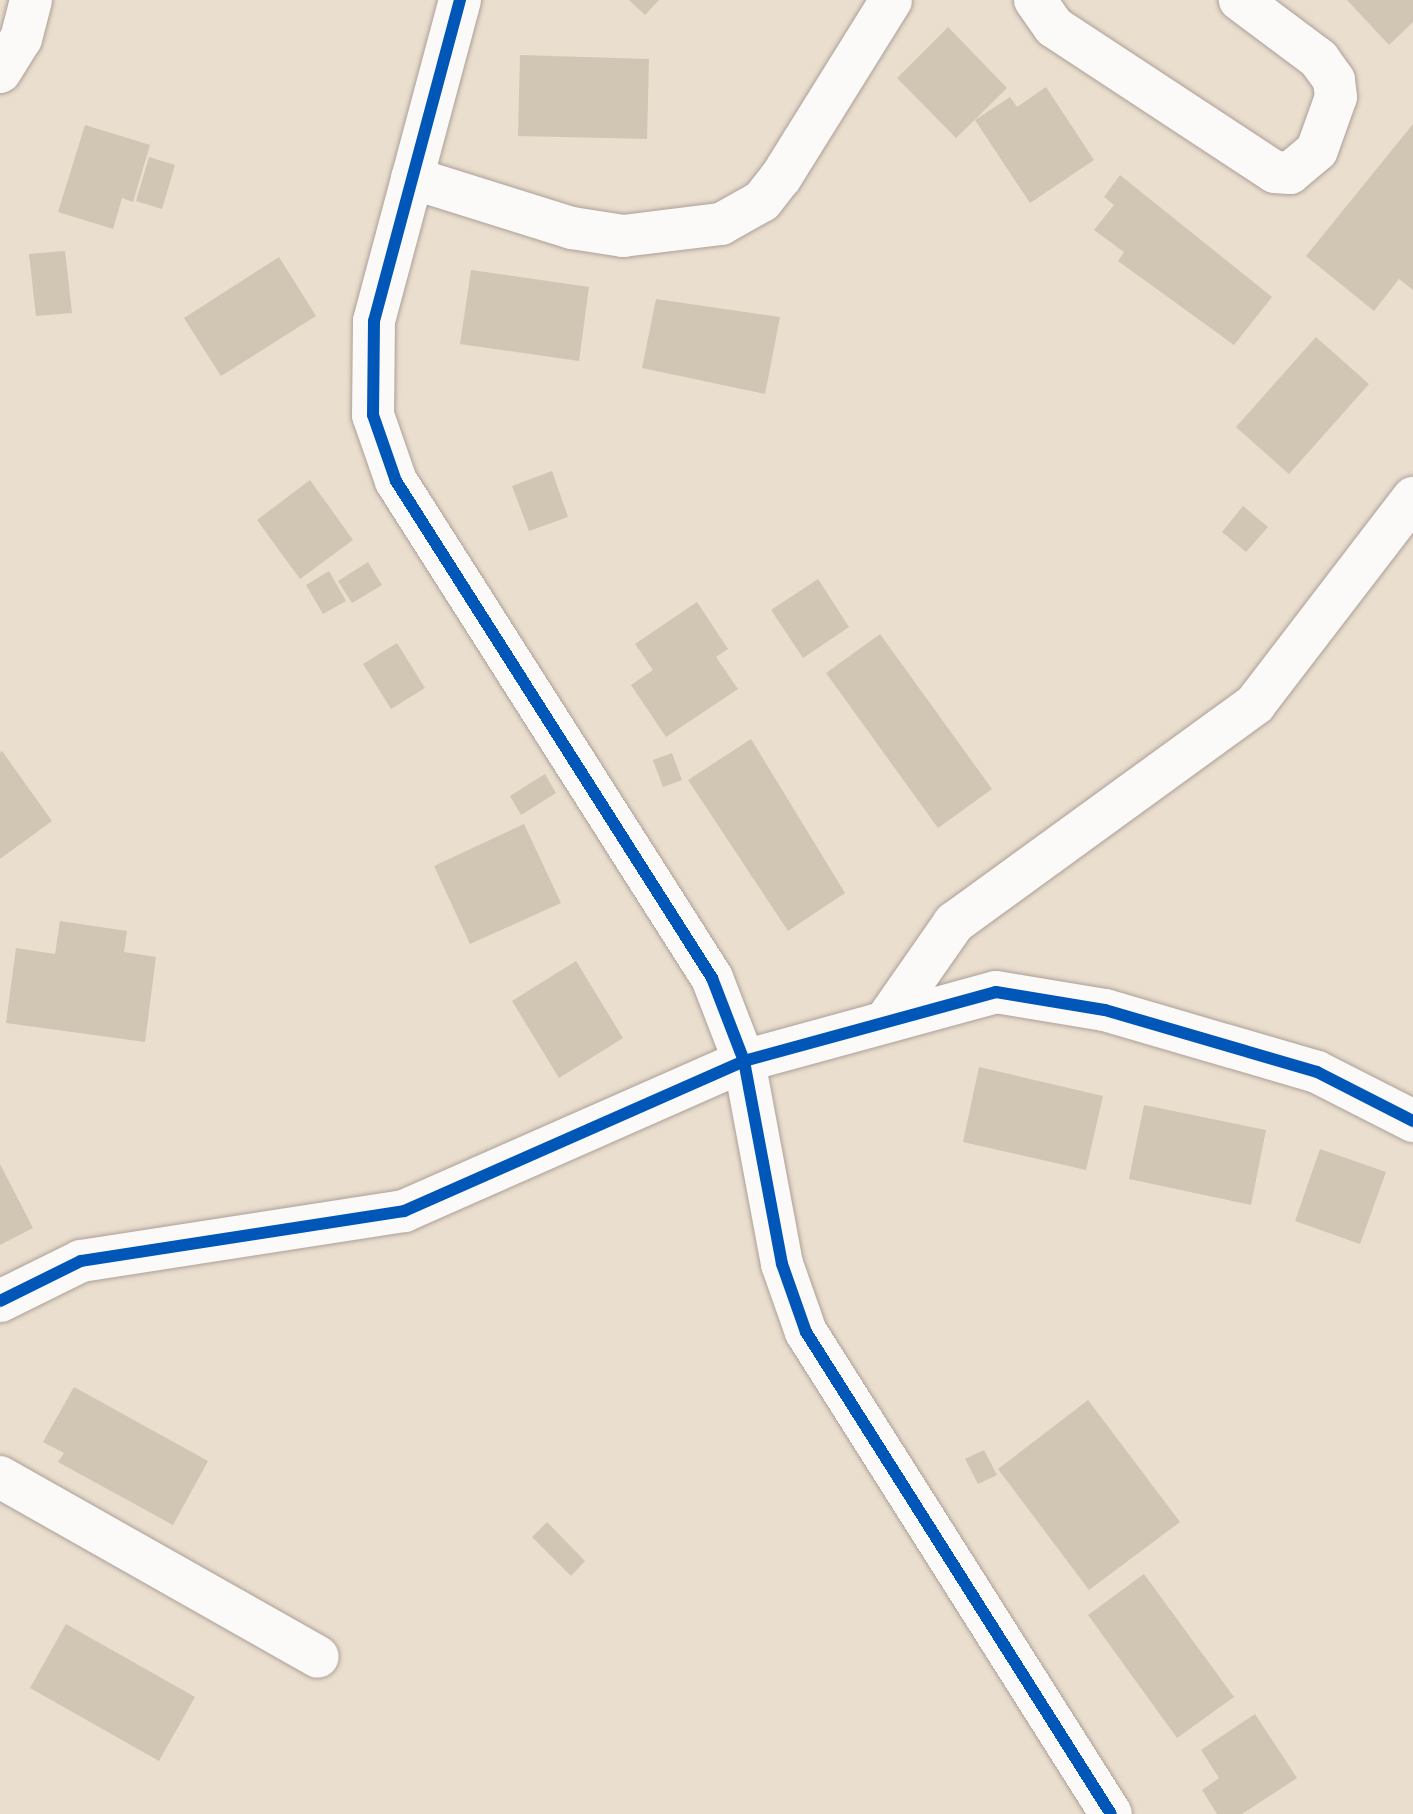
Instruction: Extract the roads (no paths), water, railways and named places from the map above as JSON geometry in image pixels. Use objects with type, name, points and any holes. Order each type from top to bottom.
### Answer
[{"type":"street","points":[[0,72],[21,39],[31,0]]},
{"type":"street","points":[[460,0],[374,321],[373,415],[396,481],[665,894],[712,978],[744,1061],[782,1264],[806,1332],[1111,1814]]},
{"type":"street","points":[[412,178],[572,228],[623,236],[721,224],[762,201],[781,177],[891,0]]},
{"type":"street","points":[[1035,0],[1054,27],[1275,172],[1290,173],[1317,150],[1336,97],[1334,80],[1319,59],[1240,0]]},
{"type":"street","points":[[885,1022],[954,923],[1255,704],[1413,498]]},
{"type":"street","points":[[0,1301],[81,1261],[404,1211],[744,1061],[996,992],[1105,1010],[1317,1072],[1413,1121]]},
{"type":"street","points":[[0,1477],[318,1657]]}]
